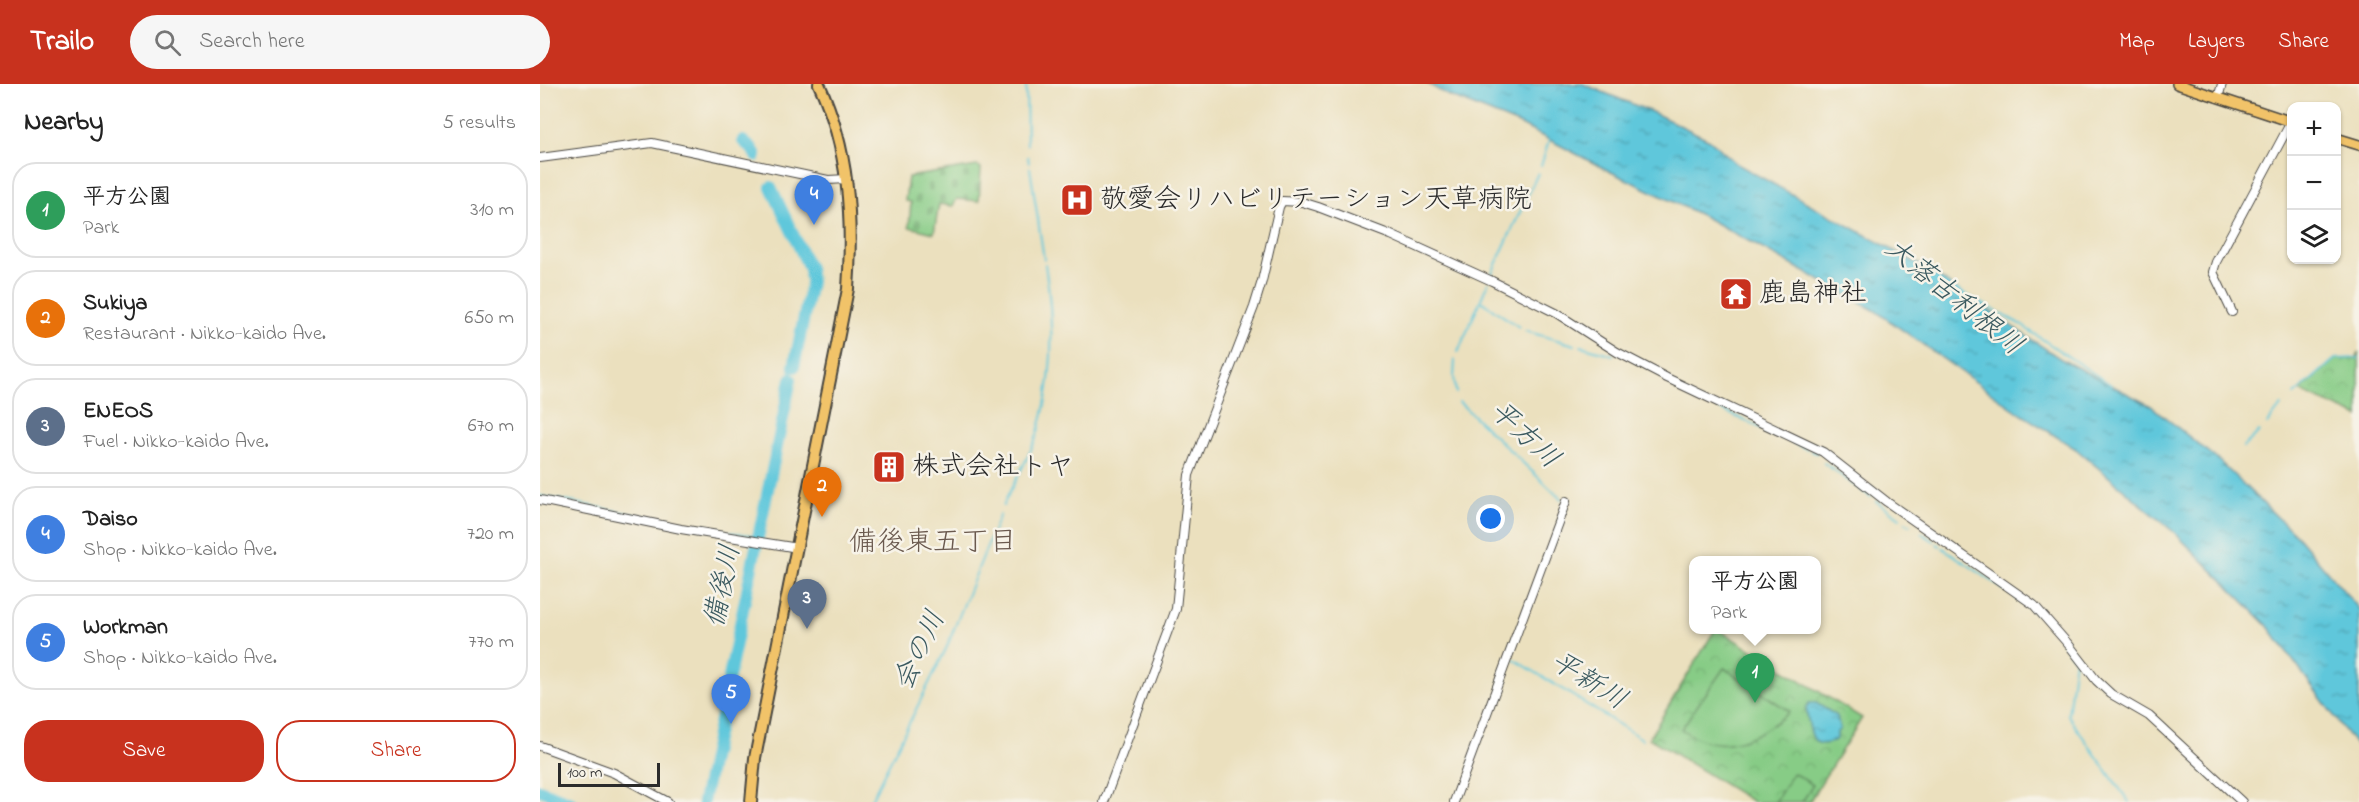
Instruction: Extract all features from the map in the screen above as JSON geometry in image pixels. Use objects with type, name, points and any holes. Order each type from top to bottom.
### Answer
[{"type":"highway","points":[[751,802],[755,758],[848,289],[850,205],[847,179],[834,128],[819,84]]},
{"type":"main road","points":[[2177,84],[2287,121]]},
{"type":"main road","points":[[2341,139],[2359,145]]},
{"type":"street","points":[[2218,98],[2222,84]]},
{"type":"street","points":[[2232,312],[2213,272],[2216,262],[2287,129]]},
{"type":"street","points":[[540,158],[652,143],[828,180],[847,179]]},
{"type":"street","points":[[1104,802],[1176,609],[1189,475],[1254,307],[1279,207],[1282,201],[1289,200],[1318,207],[1391,235],[1492,281],[1556,313],[1637,362],[1823,452],[1909,518],[2034,605],[2096,680],[2111,694],[2149,716],[2242,802]]},
{"type":"street","points":[[540,500],[675,528],[798,548]]},
{"type":"street","points":[[1454,802],[1566,501]]},
{"type":"street","points":[[540,746],[614,773],[668,802]]},
{"type":"green space","points":[[977,166],[981,168],[979,201],[957,199],[953,206],[939,204],[934,233],[909,227],[911,202],[905,201],[908,177]]},
{"type":"green space","points":[[2359,352],[2359,417],[2300,391],[2335,359],[2356,359]]},
{"type":"green space","points":[[1713,634],[1726,634],[1862,718],[1809,802],[1753,802],[1649,738]]},
{"type":"green space","points":[[1724,668],[1789,711],[1787,714],[1762,731],[1736,742],[1709,742],[1681,729]]},
{"type":"green space","points":[[1793,773],[1813,785],[1802,802],[1775,802]]},
{"type":"water","name":"大落古利根川","points":[[1428,84],[1583,84],[1654,113],[1710,140],[1737,164],[1920,265],[2061,359],[2151,406],[2219,461],[2298,537],[2359,609],[2359,750],[2267,625],[2175,533],[2076,449],[2021,414],[1874,310],[1703,216],[1521,125],[1447,95]]},
{"type":"water","points":[[1809,703],[1816,703],[1837,716],[1840,729],[1837,732],[1837,739],[1821,744],[1812,737],[1806,708]]},
{"type":"waterway","name":"会の川","points":[[1026,84],[1027,145]]},
{"type":"waterway","points":[[1541,166],[1550,137]]},
{"type":"waterway","name":"備後川","points":[[743,141],[756,156]]},
{"type":"waterway","name":"会の川","points":[[1028,157],[1029,163]]},
{"type":"waterway","name":"会の川","points":[[1030,168],[1044,259]]},
{"type":"waterway","name":"平方川","points":[[1492,273],[1538,173]]},
{"type":"waterway","name":"備後川","points":[[771,187],[809,268],[811,282],[794,367]]},
{"type":"waterway","name":"会の川","points":[[1003,506],[1034,444],[1047,393],[1051,328],[1045,264]]},
{"type":"waterway","name":"大落古利根川","points":[[1942,282],[2018,323],[2111,385]]},
{"type":"waterway","name":"平方川","points":[[1458,352],[1488,283]]},
{"type":"waterway","name":"平方川","points":[[1481,301],[1519,327]]},
{"type":"waterway","name":"平方川","points":[[1525,331],[1575,345]]},
{"type":"waterway","name":"平方川","points":[[1581,346],[1613,355]]},
{"type":"waterway","points":[[2294,395],[2335,359],[2358,358]]},
{"type":"waterway","name":"平方川","points":[[1455,360],[1456,393]]},
{"type":"waterway","name":"備後川","points":[[703,802],[791,379]]},
{"type":"waterway","name":"平方川","points":[[1459,402],[1561,499]]},
{"type":"waterway","points":[[2267,424],[2281,406]]},
{"type":"waterway","name":"平方川","points":[[1718,408],[1774,434]]},
{"type":"waterway","points":[[2243,447],[2259,432]]},
{"type":"waterway","name":"平方川","points":[[1778,436],[1782,438]]},
{"type":"waterway","name":"平方川","points":[[1792,442],[1807,449]]},
{"type":"waterway","name":"平方川","points":[[1811,451],[1817,453]]},
{"type":"waterway","name":"平方川","points":[[1824,463],[1871,497]]},
{"type":"waterway","points":[[540,496],[714,530],[757,536]]},
{"type":"waterway","name":"平方川","points":[[1876,501],[1900,518]]},
{"type":"waterway","name":"会の川","points":[[870,802],[946,649],[1000,514]]},
{"type":"waterway","name":"平方川","points":[[1905,522],[1910,525]]},
{"type":"waterway","name":"平方川","points":[[1921,533],[1934,541]]},
{"type":"waterway","name":"平方川","points":[[1943,548],[2005,590]]},
{"type":"waterway","name":"平方川","points":[[2016,598],[2036,613]]},
{"type":"waterway","name":"平方川","points":[[2062,642],[2075,659],[2068,715],[2072,721]]},
{"type":"waterway","name":"平新川","points":[[1514,659],[1642,739]]},
{"type":"waterway","points":[[2073,723],[2129,802]]},
{"type":"waterway","points":[[540,790],[571,802]]},
{"type":"place","name":"敬愛会リハビリテーション天草病院","points":[[1077,200]]},
{"type":"place","name":"Daiso","points":[[814,225]]},
{"type":"place","name":"鹿島神社","points":[[1736,294]]},
{"type":"place","name":"株式会社トヤ","points":[[889,467]]},
{"type":"place","name":"Sukiya","points":[[822,517]]},
{"type":"place","name":"ENEOS","points":[[807,629]]},
{"type":"place","name":"平方公園","points":[[1755,703]]},
{"type":"place","name":"Workman","points":[[731,724]]},
{"type":"district","name":"備後東五丁目","points":[[933,543]]}]
